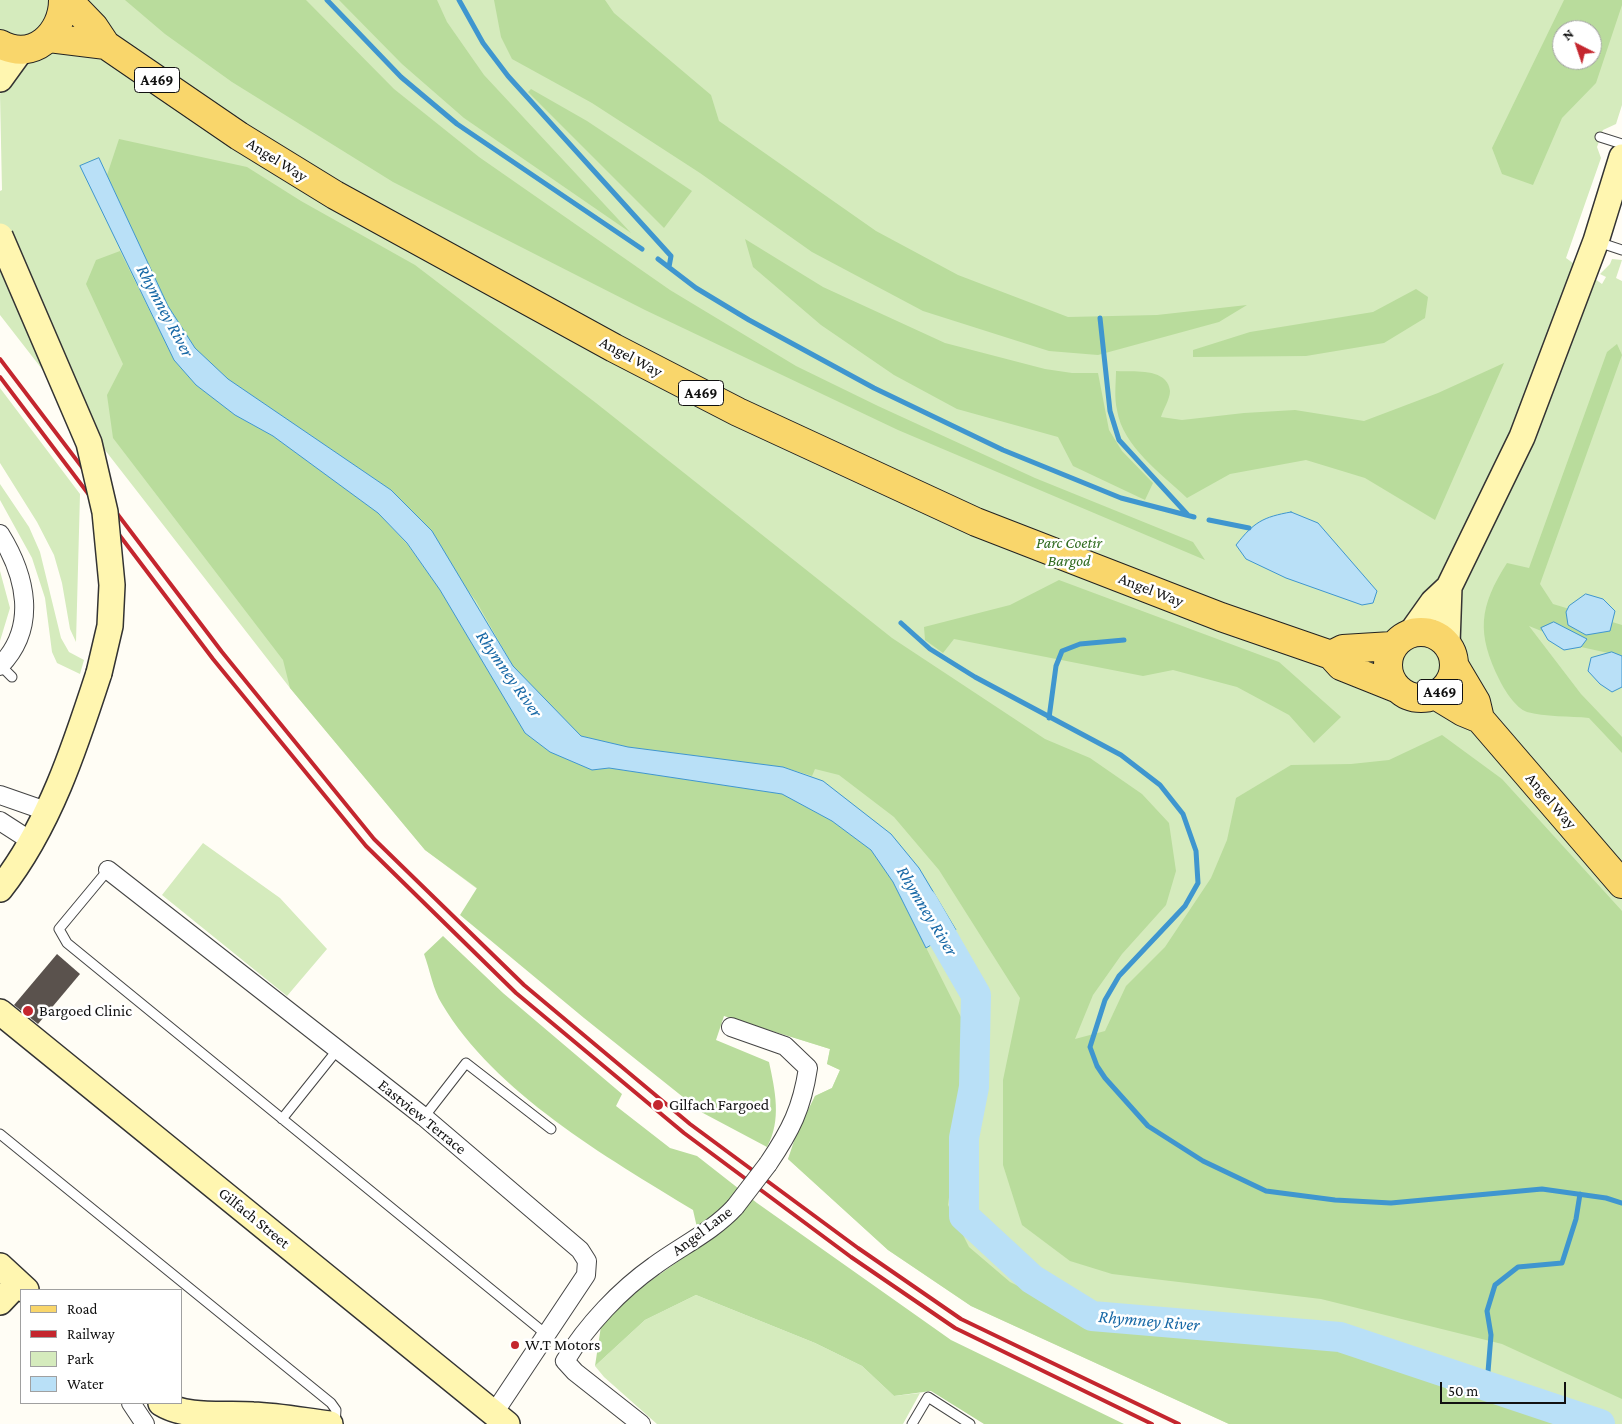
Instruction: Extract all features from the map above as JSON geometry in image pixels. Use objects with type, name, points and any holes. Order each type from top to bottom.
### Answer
[{"type":"main road","points":[[11,47],[36,46],[49,38],[58,28],[63,15],[63,0]]},
{"type":"main road","name":"Angel Way","points":[[68,0],[94,27],[106,45],[239,136],[335,195],[614,348],[738,412],[976,522],[1221,617],[1331,655],[1340,666],[1396,688]]},
{"type":"main road","name":"Angel Way","points":[[49,38],[106,45]]},
{"type":"main road","points":[[1331,655],[1343,649],[1402,640],[1430,633],[1450,654]]},
{"type":"main road","name":"A469","points":[[1402,640],[1388,657],[1387,668],[1390,679],[1396,688],[1414,698],[1425,699],[1435,695],[1449,683],[1450,654]]},
{"type":"main road","name":"Angel Way","points":[[1450,654],[1476,702],[1480,719]]},
{"type":"main road","name":"Angel Way","points":[[1435,695],[1463,712],[1480,719],[1622,884]]},
{"type":"street","points":[[0,78],[11,47]]},
{"type":"street","points":[[1402,640],[1433,602],[1449,587],[1522,437],[1596,241],[1622,158]]},
{"type":"street","points":[[0,236],[89,443],[105,512],[112,585],[110,626],[99,673],[80,732],[46,812],[31,841],[0,889]]},
{"type":"street","points":[[0,534],[13,556],[23,581],[25,607],[20,636],[4,670]]},
{"type":"street","points":[[1449,587],[1450,654]]},
{"type":"street","points":[[0,795],[46,812]]},
{"type":"street","points":[[0,822],[31,841]]},
{"type":"street","name":"Eastview Terrace","points":[[108,870],[424,1117],[580,1250],[587,1261],[586,1275],[547,1334],[496,1420]]},
{"type":"street","name":"Gilfach Street","points":[[0,1012],[496,1420]]},
{"type":"street","name":"Angel Lane","points":[[641,1424],[575,1372],[565,1360],[580,1335],[653,1266],[717,1224],[735,1207],[784,1141],[803,1100],[808,1068],[785,1046],[731,1027]]},
{"type":"street","points":[[0,1266],[22,1286],[0,1302]]},
{"type":"street","points":[[132,1404],[145,1424]]},
{"type":"street","points":[[163,1404],[196,1419],[254,1415],[330,1424]]},
{"type":"lane","points":[[1600,138],[1622,144]]},
{"type":"lane","points":[[1596,241],[1622,250]]},
{"type":"lane","points":[[108,870],[59,929],[67,943],[547,1334]]},
{"type":"lane","points":[[282,1119],[338,1049]]},
{"type":"lane","points":[[424,1117],[466,1063],[551,1129]]},
{"type":"lane","points":[[0,1134],[331,1403],[336,1410],[335,1424]]},
{"type":"lane","points":[[912,1424],[928,1397],[970,1424]]},
{"type":"green space","points":[[0,0],[52,0],[40,31],[23,38],[0,32]]},
{"type":"green space","name":"Parc Coetir Bargod","points":[[84,0],[1622,0],[1622,105],[1616,124],[1603,130],[1597,147],[1601,158],[1566,258],[1602,284],[1606,277],[1600,274],[1610,264],[1612,259],[1622,260],[1616,278],[1622,281],[1622,1424],[1229,1424],[971,1306],[888,1250],[788,1159],[815,1096],[832,1088],[840,1070],[827,1064],[830,1049],[658,995],[488,897],[425,850],[290,688],[0,315],[0,191],[2,190],[0,94],[15,72],[78,27]]},
{"type":"green space","points":[[125,0],[306,0],[394,89],[479,157],[670,290],[796,366],[1035,478],[1193,542],[1205,560],[898,430],[645,310],[393,182],[232,82],[165,34]]},
{"type":"green space","points":[[339,0],[437,0],[447,22],[484,75],[631,233],[464,118],[402,64]]},
{"type":"green space","points":[[494,0],[605,0],[614,13],[711,95],[719,121],[876,231],[958,275],[1068,317],[1157,315],[1247,305],[1219,322],[1098,355],[1049,351],[923,311],[812,252],[700,173],[592,103],[512,59],[501,37]]},
{"type":"green space","points":[[1564,0],[1622,0],[1602,65],[1602,20],[1554,20]]},
{"type":"green space","points":[[1552,25],[1552,70],[1600,70],[1596,83],[1562,118],[1533,185],[1502,174],[1492,148]]},
{"type":"green space","points":[[531,89],[587,121],[692,191],[664,228],[528,92]]},
{"type":"green space","points":[[119,139],[247,167],[301,201],[415,265],[596,403],[892,638],[1045,739],[1090,758],[1142,794],[1169,823],[1176,871],[1166,905],[1122,954],[1093,995],[1075,1039],[1105,1031],[1126,986],[1165,947],[1211,878],[1227,840],[1236,798],[1291,765],[1351,764],[1389,760],[1442,735],[1502,779],[1622,911],[1622,1399],[1502,1344],[1321,1299],[1112,1274],[1070,1261],[1022,1225],[1003,1165],[1003,1080],[1020,998],[939,870],[894,817],[839,775],[815,769],[812,776],[783,767],[628,747],[581,736],[513,666],[476,601],[391,490],[228,379],[195,348],[168,306],[107,175]]},
{"type":"green space","points":[[745,239],[823,287],[945,343],[1045,369],[1072,373],[1098,373],[1109,430],[1122,451],[1153,483],[1145,500],[1073,466],[1058,437],[957,409],[894,375],[821,325],[753,267]]},
{"type":"green space","points":[[120,251],[174,360],[196,385],[235,415],[273,436],[378,513],[407,544],[440,590],[525,733],[550,752],[592,770],[609,768],[782,794],[832,821],[871,850],[893,882],[970,1035],[948,1205],[969,1247],[1010,1282],[1092,1323],[1340,1346],[1571,1424],[1229,1424],[971,1306],[888,1250],[788,1159],[797,1132],[815,1096],[832,1088],[840,1070],[827,1064],[830,1049],[724,1016],[716,1040],[769,1062],[775,1094],[776,1116],[772,1137],[767,1147],[703,1113],[584,1018],[460,915],[477,888],[425,850],[290,688],[283,660],[113,438],[107,395],[123,364],[86,284],[96,260]]},
{"type":"green space","points":[[1416,289],[1428,297],[1425,318],[1384,343],[1306,356],[1193,357],[1193,350],[1250,332],[1373,312]]},
{"type":"green space","points":[[1617,344],[1622,355],[1540,584],[1553,604],[1622,625],[1622,656],[1581,647],[1529,626],[1581,694],[1622,737],[1622,753],[1589,718],[1534,714],[1519,707],[1511,699],[1500,681],[1492,664],[1484,634],[1486,607],[1491,593],[1507,563],[1529,568],[1607,352]]},
{"type":"green space","points":[[1504,363],[1435,520],[1365,478],[1306,460],[1230,474],[1187,498],[1135,448],[1127,436],[1117,410],[1116,371],[1140,371],[1156,374],[1168,383],[1170,394],[1161,417],[1182,420],[1244,413],[1295,410],[1364,421],[1438,393]]},
{"type":"green space","points":[[0,388],[80,494],[76,642],[70,629],[62,583],[54,555],[37,522],[0,463]]},
{"type":"green space","points":[[0,484],[29,527],[40,552],[61,638],[69,652],[84,660],[80,674],[57,663],[52,652],[45,598],[32,558],[0,500]]},
{"type":"green space","points":[[0,571],[10,608],[0,641]]},
{"type":"green space","points":[[1059,580],[1279,662],[1341,717],[1314,743],[1289,715],[1237,687],[1173,670],[1143,676],[954,639],[943,653],[925,640],[924,627],[1010,605]]},
{"type":"green space","points":[[203,843],[280,898],[327,949],[287,996],[162,895]]},
{"type":"green space","points":[[443,936],[503,993],[622,1094],[616,1106],[670,1148],[697,1156],[757,1203],[951,1340],[1124,1424],[984,1424],[931,1391],[894,1396],[862,1366],[815,1343],[696,1295],[645,1320],[595,1366],[601,1326],[635,1292],[701,1245],[693,1210],[589,1145],[522,1094],[491,1066],[464,1036],[436,993],[424,954]]},
{"type":"green space","points":[[696,1295],[815,1343],[862,1366],[894,1396],[920,1393],[903,1424],[657,1424],[604,1377],[595,1366],[645,1320]]},
{"type":"water","points":[[99,158],[168,306],[195,348],[228,379],[391,490],[432,531],[513,666],[581,736],[628,747],[783,767],[823,781],[891,834],[919,868],[956,930],[926,948],[893,882],[871,850],[832,821],[782,794],[609,768],[592,770],[550,752],[525,733],[440,590],[407,543],[378,513],[273,436],[235,415],[196,385],[174,360],[80,166]]},
{"type":"water","points":[[1291,512],[1318,523],[1377,591],[1373,603],[1362,605],[1286,578],[1246,559],[1236,545],[1248,531],[1266,519]]},
{"type":"water","points":[[1586,594],[1603,599],[1615,611],[1610,631],[1586,635],[1568,625],[1566,612],[1569,606]]},
{"type":"water","points":[[1554,622],[1587,639],[1581,647],[1564,650],[1548,640],[1541,628]]},
{"type":"water","points":[[1612,652],[1622,656],[1622,687],[1612,692],[1600,684],[1588,671],[1591,658]]},
{"type":"building","points":[[57,954],[80,974],[38,1024],[14,1005]]},
{"type":"waterway","points":[[327,0],[401,77],[457,124],[642,249]]},
{"type":"waterway","points":[[459,0],[483,43],[508,76],[671,256],[669,267]]},
{"type":"waterway","points":[[658,259],[696,288],[749,320],[874,388],[1003,450],[1121,498],[1194,517]]},
{"type":"waterway","points":[[1100,318],[1110,411],[1119,440],[1187,514]]},
{"type":"waterway","points":[[1209,520],[1249,528]]},
{"type":"waterway","points":[[901,623],[930,649],[975,677],[1121,755],[1160,785],[1183,814],[1196,851],[1198,883],[1185,906],[1119,976],[1105,1000],[1090,1047],[1097,1066],[1105,1078],[1148,1126],[1203,1161],[1266,1191],[1335,1200],[1391,1203],[1542,1189],[1606,1198],[1622,1203]]},
{"type":"waterway","points":[[1049,718],[1056,666],[1062,651],[1080,644],[1124,640]]},
{"type":"waterway","name":"Rhymney River","points":[[923,903],[976,995],[974,1087],[964,1138],[964,1216],[1032,1279],[1092,1316],[1340,1337],[1600,1424]]},
{"type":"waterway","points":[[1484,1385],[1488,1372],[1491,1335],[1487,1311],[1495,1285],[1518,1267],[1562,1263],[1576,1219],[1580,1194]]},
{"type":"railway","points":[[0,359],[222,652],[374,839],[524,985],[690,1124],[858,1248],[961,1319],[1179,1424]]},
{"type":"railway","points":[[0,377],[213,659],[366,846],[516,993],[684,1133],[851,1257],[955,1328],[1152,1424]]},
{"type":"place","name":"Bargoed Clinic","points":[[28,1011]]},
{"type":"place","name":"Gilfach Fargoed","points":[[658,1105]]},
{"type":"place","name":"W.T Motors","points":[[515,1345]]}]
